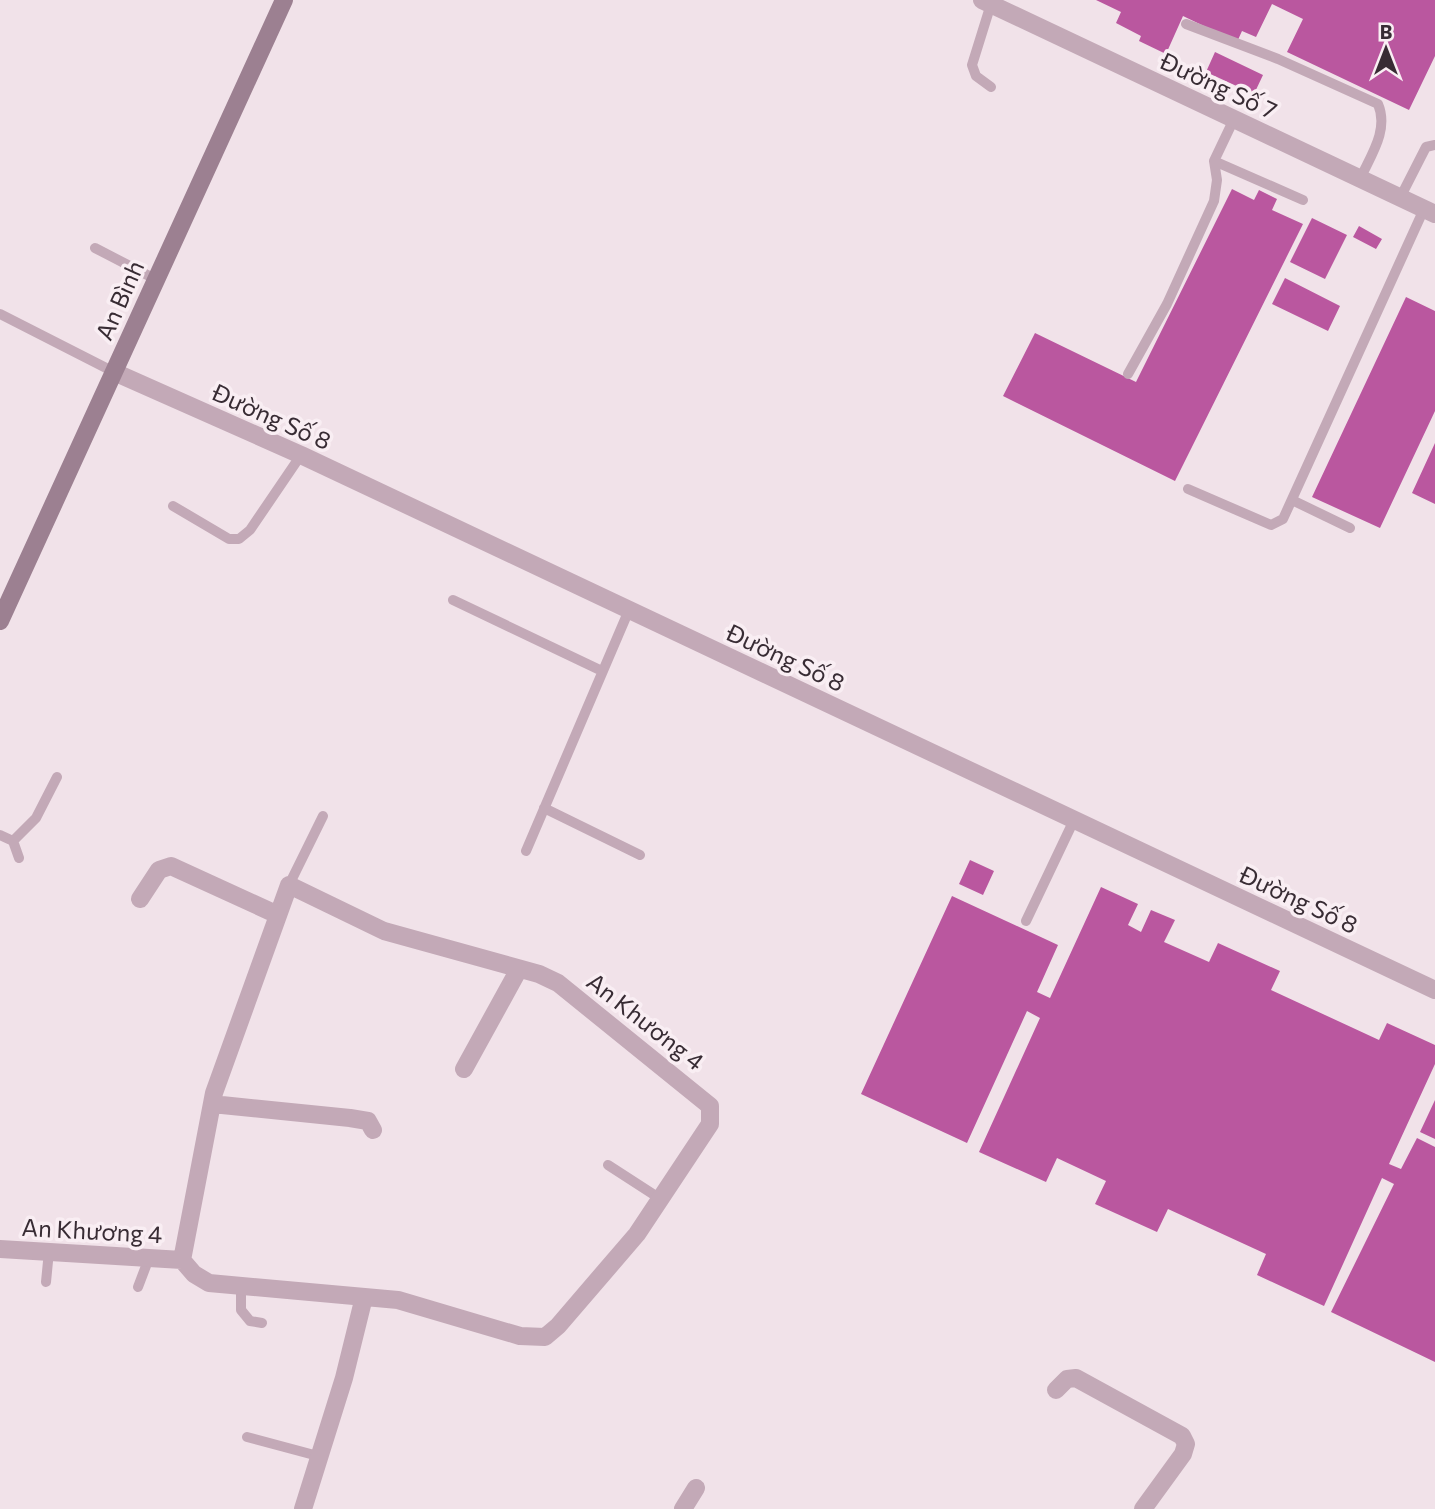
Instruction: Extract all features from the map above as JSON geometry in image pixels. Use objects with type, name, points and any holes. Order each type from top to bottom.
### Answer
[{"type":"main road","name":"An Bình","points":[[0,621],[284,0]]},
{"type":"street","name":"Đường Số 7","points":[[986,2],[1430,212]]},
{"type":"street","name":"Đường Số 8","points":[[114,372],[301,455],[1435,990]]},
{"type":"street","points":[[139,899],[159,870],[171,866],[278,915]]},
{"type":"street","name":"An Khương 4","points":[[0,1249],[182,1260],[194,1275],[209,1283],[364,1297],[427,1306],[520,1336],[545,1336],[637,1234],[710,1124],[710,1106],[558,984],[519,969],[368,925],[289,885],[212,1104],[182,1260]]},
{"type":"street","points":[[464,1069],[519,969]]},
{"type":"street","points":[[212,1104],[368,1121],[373,1130]]},
{"type":"street","points":[[303,1509],[344,1378],[364,1297]]},
{"type":"street","points":[[1056,1390],[1067,1379],[1076,1378],[1182,1436],[1186,1444],[1183,1454],[1143,1509]]},
{"type":"street","points":[[683,1509],[696,1488]]},
{"type":"lane","points":[[986,2],[972,65],[976,76],[991,87]]},
{"type":"lane","points":[[1186,24],[1278,59],[1378,104],[1382,115],[1381,132],[1360,179]]},
{"type":"lane","points":[[1128,374],[1167,304],[1214,201],[1217,180],[1214,161],[1234,119]]},
{"type":"lane","points":[[1400,198],[1419,157],[1426,147],[1435,145]]},
{"type":"lane","points":[[1214,161],[1303,200]]},
{"type":"lane","points":[[1188,489],[1271,525],[1283,519],[1430,212]]},
{"type":"lane","points":[[95,248],[155,279]]},
{"type":"lane","points":[[0,314],[114,372]]},
{"type":"lane","points":[[173,506],[229,538],[239,538],[250,530],[301,455]]},
{"type":"lane","points":[[1292,500],[1350,528]]},
{"type":"lane","points":[[453,600],[603,671]]},
{"type":"lane","points":[[526,851],[628,610]]},
{"type":"lane","points":[[13,841],[36,818],[57,777]]},
{"type":"lane","points":[[544,808],[640,855]]},
{"type":"lane","points":[[289,885],[323,816]]},
{"type":"lane","points":[[1026,921],[1074,820]]},
{"type":"lane","points":[[0,835],[13,841],[19,858]]},
{"type":"lane","points":[[608,1165],[659,1198]]},
{"type":"lane","points":[[46,1282],[49,1251]]},
{"type":"lane","points":[[138,1287],[149,1258]]},
{"type":"lane","points":[[241,1287],[241,1310],[250,1321],[262,1323]]},
{"type":"lane","points":[[247,1437],[318,1456]]},
{"type":"building","points":[[1096,0],[1435,0],[1435,56],[1409,110],[1287,52],[1303,19],[1272,4],[1256,37],[1242,31],[1237,42],[1183,16],[1166,54],[1139,41],[1141,36],[1116,23],[1121,12]]},
{"type":"building","points":[[1215,52],[1263,75],[1254,94],[1206,72]]},
{"type":"building","points":[[1232,189],[1254,200],[1259,190],[1277,199],[1272,210],[1303,224],[1175,481],[1003,396],[1035,333],[1136,382]]},
{"type":"building","points":[[1312,218],[1347,235],[1325,279],[1290,262]]},
{"type":"building","points":[[1359,226],[1382,239],[1376,249],[1353,237]]},
{"type":"building","points":[[1285,278],[1340,306],[1328,331],[1272,304]]},
{"type":"building","points":[[1406,297],[1435,311],[1435,411],[1380,528],[1312,497]]},
{"type":"building","points":[[1435,443],[1435,504],[1412,493]]},
{"type":"building","points":[[970,860],[994,871],[983,895],[959,884]]},
{"type":"building","points":[[1101,887],[1138,904],[1128,925],[1141,932],[1151,910],[1175,920],[1164,942],[1209,962],[1218,943],[1280,971],[1271,990],[1379,1040],[1387,1023],[1435,1045],[1435,1064],[1389,1164],[1401,1169],[1417,1138],[1435,1147],[1435,1362],[1331,1312],[1394,1184],[1382,1178],[1324,1306],[1257,1275],[1266,1254],[1168,1209],[1157,1232],[1095,1204],[1106,1181],[1057,1158],[1046,1182],[979,1152],[1040,1018],[1027,1011],[967,1143],[861,1094],[952,896],[1058,945],[1037,992],[1050,998]]},
{"type":"building","points":[[1435,1100],[1435,1139],[1420,1132]]}]
